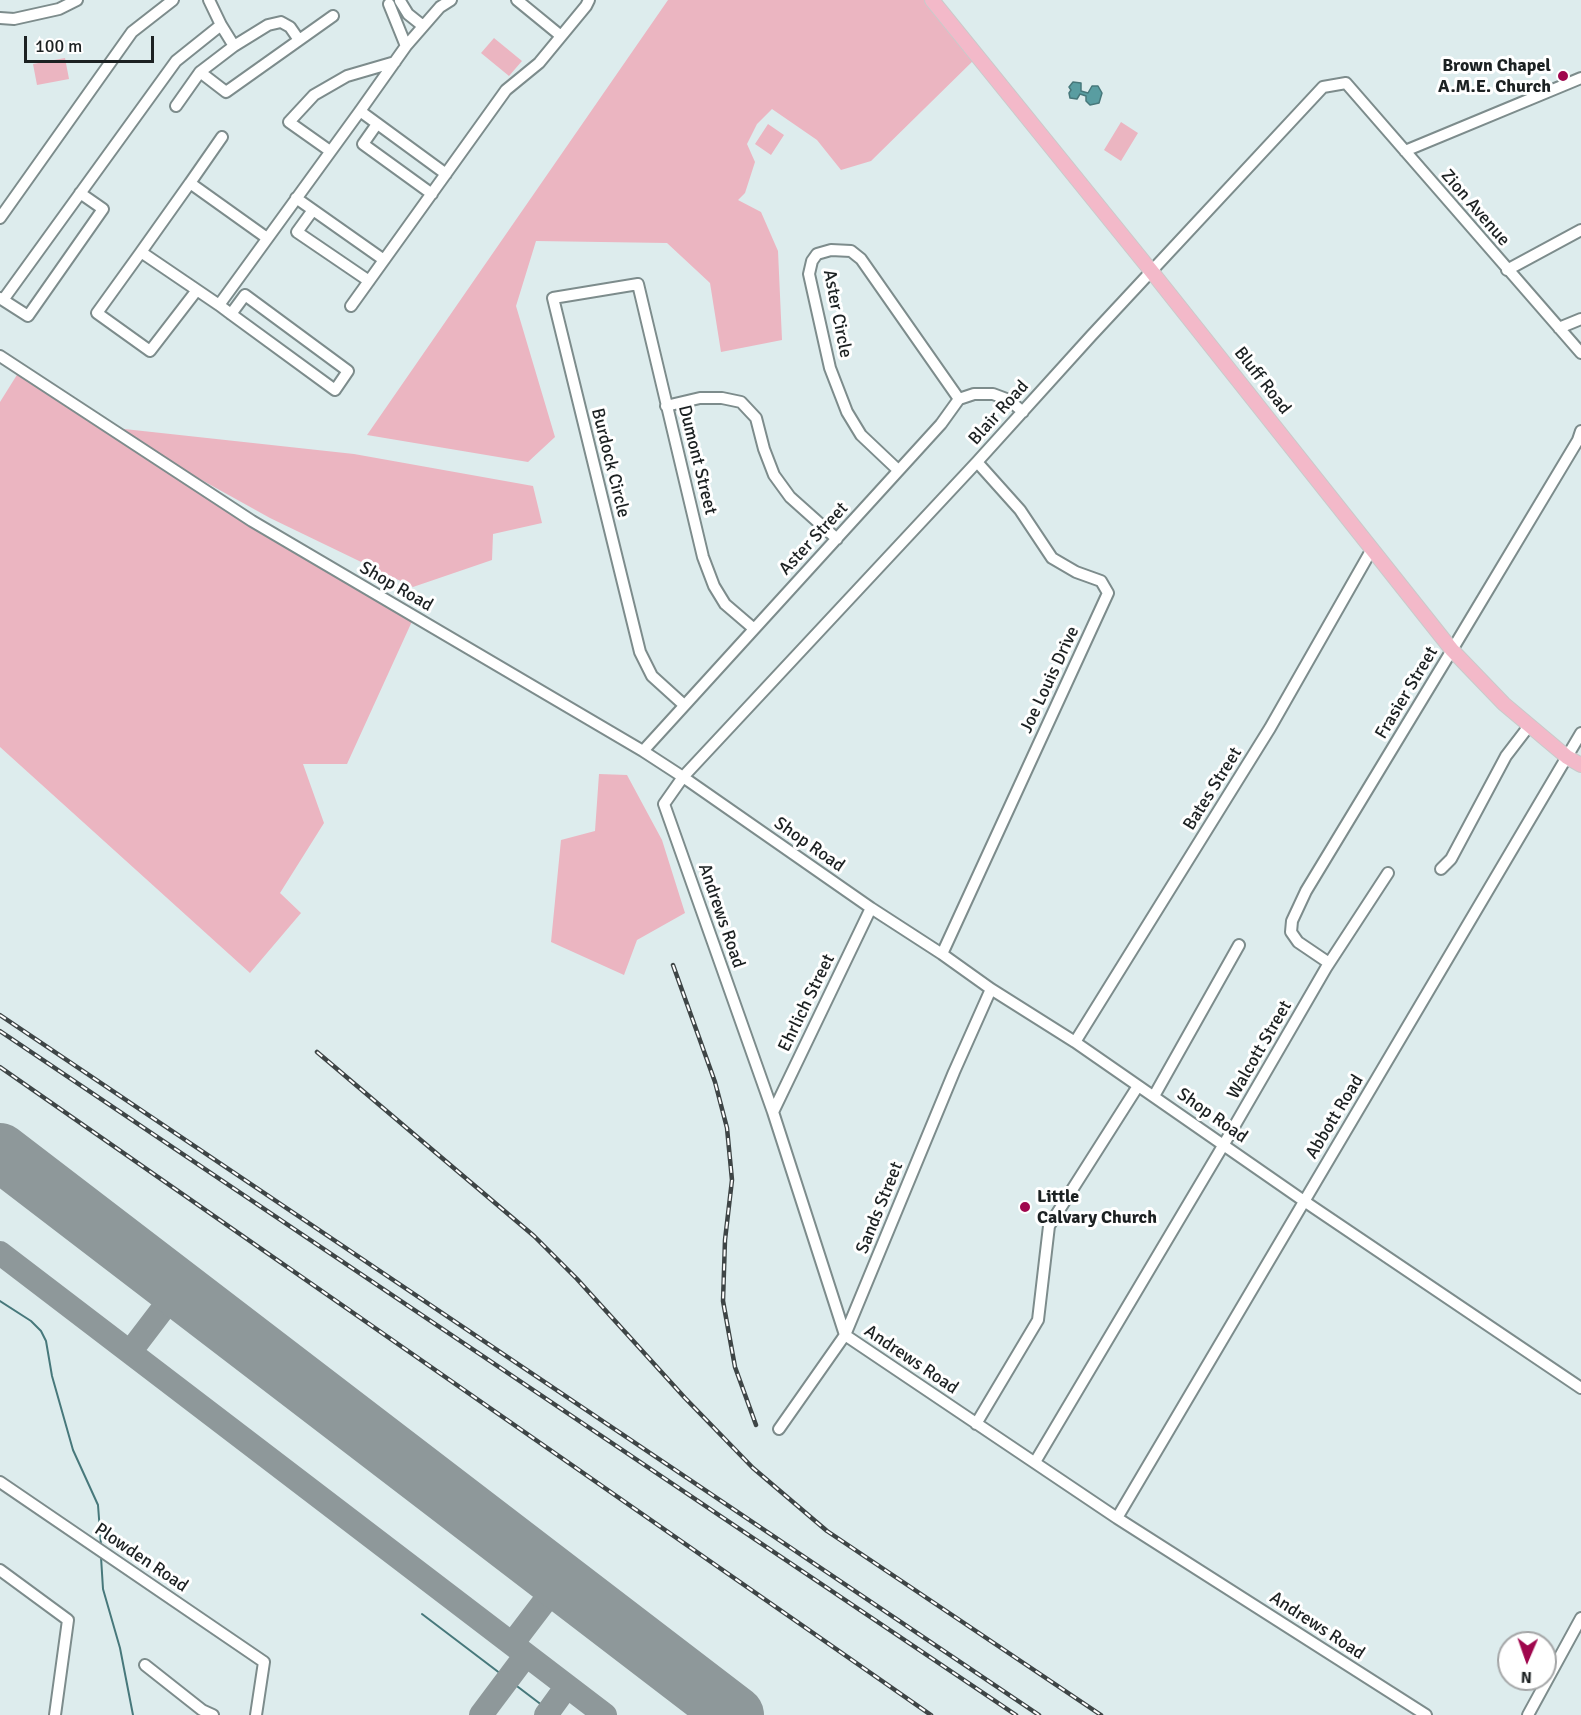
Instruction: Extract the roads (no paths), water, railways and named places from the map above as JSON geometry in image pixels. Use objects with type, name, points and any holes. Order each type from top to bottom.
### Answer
[{"type":"main road","name":"Bluff Road","points":[[932,0],[1152,272],[1452,650],[1504,704],[1567,757],[1581,765]]},
{"type":"street","points":[[0,18],[14,19],[59,9],[77,0]]},
{"type":"street","points":[[2,211],[132,32],[173,0]]},
{"type":"street","points":[[209,0],[234,46]]},
{"type":"street","points":[[219,305],[406,46],[440,7],[451,0]]},
{"type":"street","points":[[517,0],[561,36]]},
{"type":"street","points":[[351,306],[506,90],[539,63],[589,0]]},
{"type":"street","points":[[393,1],[423,26]]},
{"type":"street","points":[[393,1],[406,46]]},
{"type":"street","points":[[200,72],[226,92],[333,15]]},
{"type":"street","points":[[176,106],[200,72],[234,46],[268,26],[281,22],[290,27],[299,40]]},
{"type":"street","points":[[80,193],[103,209],[28,316],[2,299],[176,61],[221,25]]},
{"type":"street","points":[[330,151],[288,122],[314,95],[347,76],[395,62]]},
{"type":"street","points":[[1405,151],[1581,78]]},
{"type":"street","name":"Blair Road","points":[[683,777],[1323,87],[1346,83]]},
{"type":"street","name":"Zion Avenue","points":[[1346,83],[1581,353]]},
{"type":"street","points":[[360,111],[446,174]]},
{"type":"street","points":[[377,124],[363,144],[432,194]]},
{"type":"street","points":[[197,290],[150,351],[97,313],[222,137]]},
{"type":"street","points":[[190,183],[267,238]]},
{"type":"street","points":[[297,198],[384,260]]},
{"type":"street","points":[[313,210],[297,232],[369,281]]},
{"type":"street","points":[[1507,270],[1581,230]]},
{"type":"street","name":"Aster Circle","points":[[898,470],[861,435],[847,412],[830,368],[809,274],[812,261],[817,254],[831,250],[851,251],[861,259],[959,399]]},
{"type":"street","points":[[141,252],[219,305],[231,314],[335,390],[348,371],[245,295],[231,314]]},
{"type":"street","name":"Dumont Street","points":[[638,284],[703,556],[714,586],[725,604],[753,628]]},
{"type":"street","name":"Burdock Circle","points":[[638,284],[553,298],[640,652],[652,676],[684,705]]},
{"type":"street","points":[[1559,328],[1581,319]]},
{"type":"street","name":"Shop Road","points":[[0,356],[252,521],[643,751],[683,777],[871,908],[991,989],[1075,1042],[1304,1201],[1581,1388]]},
{"type":"street","points":[[959,399],[974,394],[993,394],[1009,400],[1023,412]]},
{"type":"street","points":[[666,406],[700,398],[722,398],[741,402],[756,418],[774,475],[790,497],[837,539]]},
{"type":"street","name":"Aster Street","points":[[643,751],[941,424],[959,399]]},
{"type":"street","name":"Frasier Street","points":[[1329,963],[1298,942],[1291,932],[1292,921],[1306,891],[1572,450],[1581,430]]},
{"type":"street","name":"Joe Louis Drive","points":[[942,954],[1108,592],[1101,581],[1076,572],[1052,558],[1020,510],[977,462]]},
{"type":"street","name":"Bates Street","points":[[1075,1042],[1270,728],[1372,549]]},
{"type":"street","points":[[1441,869],[1451,859],[1506,756],[1529,726]]},
{"type":"street","name":"Abbott Road","points":[[1117,1518],[1581,733]]},
{"type":"street","name":"Andrews Road","points":[[683,777],[664,804],[773,1112],[845,1335],[1117,1518],[1426,1715]]},
{"type":"street","name":"Walcott Street","points":[[1035,1462],[1329,963],[1388,873]]},
{"type":"street","name":"Ehrlich Street","points":[[773,1112],[871,908]]},
{"type":"street","points":[[1154,1096],[1239,945]]},
{"type":"street","name":"Sands Street","points":[[779,1429],[845,1335],[991,989]]},
{"type":"street","points":[[976,1424],[1038,1320],[1049,1226],[1138,1086]]},
{"type":"street","name":"Plowden Road","points":[[0,1482],[264,1662],[256,1715]]},
{"type":"street","points":[[0,1570],[68,1620],[55,1715]]},
{"type":"street","points":[[1528,1715],[1581,1618]]},
{"type":"street","points":[[145,1665],[202,1710],[213,1715]]},
{"type":"water","points":[[1073,82],[1081,83],[1081,91],[1088,93],[1092,86],[1098,86],[1102,93],[1099,103],[1090,105],[1086,101],[1086,96],[1080,94],[1077,99],[1070,98],[1069,87]]},
{"type":"waterway","points":[[0,1301],[31,1321],[41,1331],[46,1341],[52,1376],[73,1450],[98,1505],[101,1545]]},
{"type":"waterway","points":[[101,1557],[103,1589],[120,1648],[133,1715]]},
{"type":"waterway","points":[[422,1614],[555,1715]]},
{"type":"railway","points":[[673,965],[715,1082],[727,1128],[732,1180],[725,1240],[723,1301],[735,1367],[756,1425]]},
{"type":"railway","points":[[0,1015],[1039,1715]]},
{"type":"railway","points":[[0,1031],[1016,1715]]},
{"type":"railway","points":[[317,1052],[534,1236],[753,1468],[827,1531],[1101,1715]]},
{"type":"railway","points":[[0,1067],[931,1715]]},
{"type":"place","name":"Brown Chapel A.M.E. Church","points":[[1563,76]]},
{"type":"place","name":"Little Calvary Church","points":[[1025,1207]]}]
